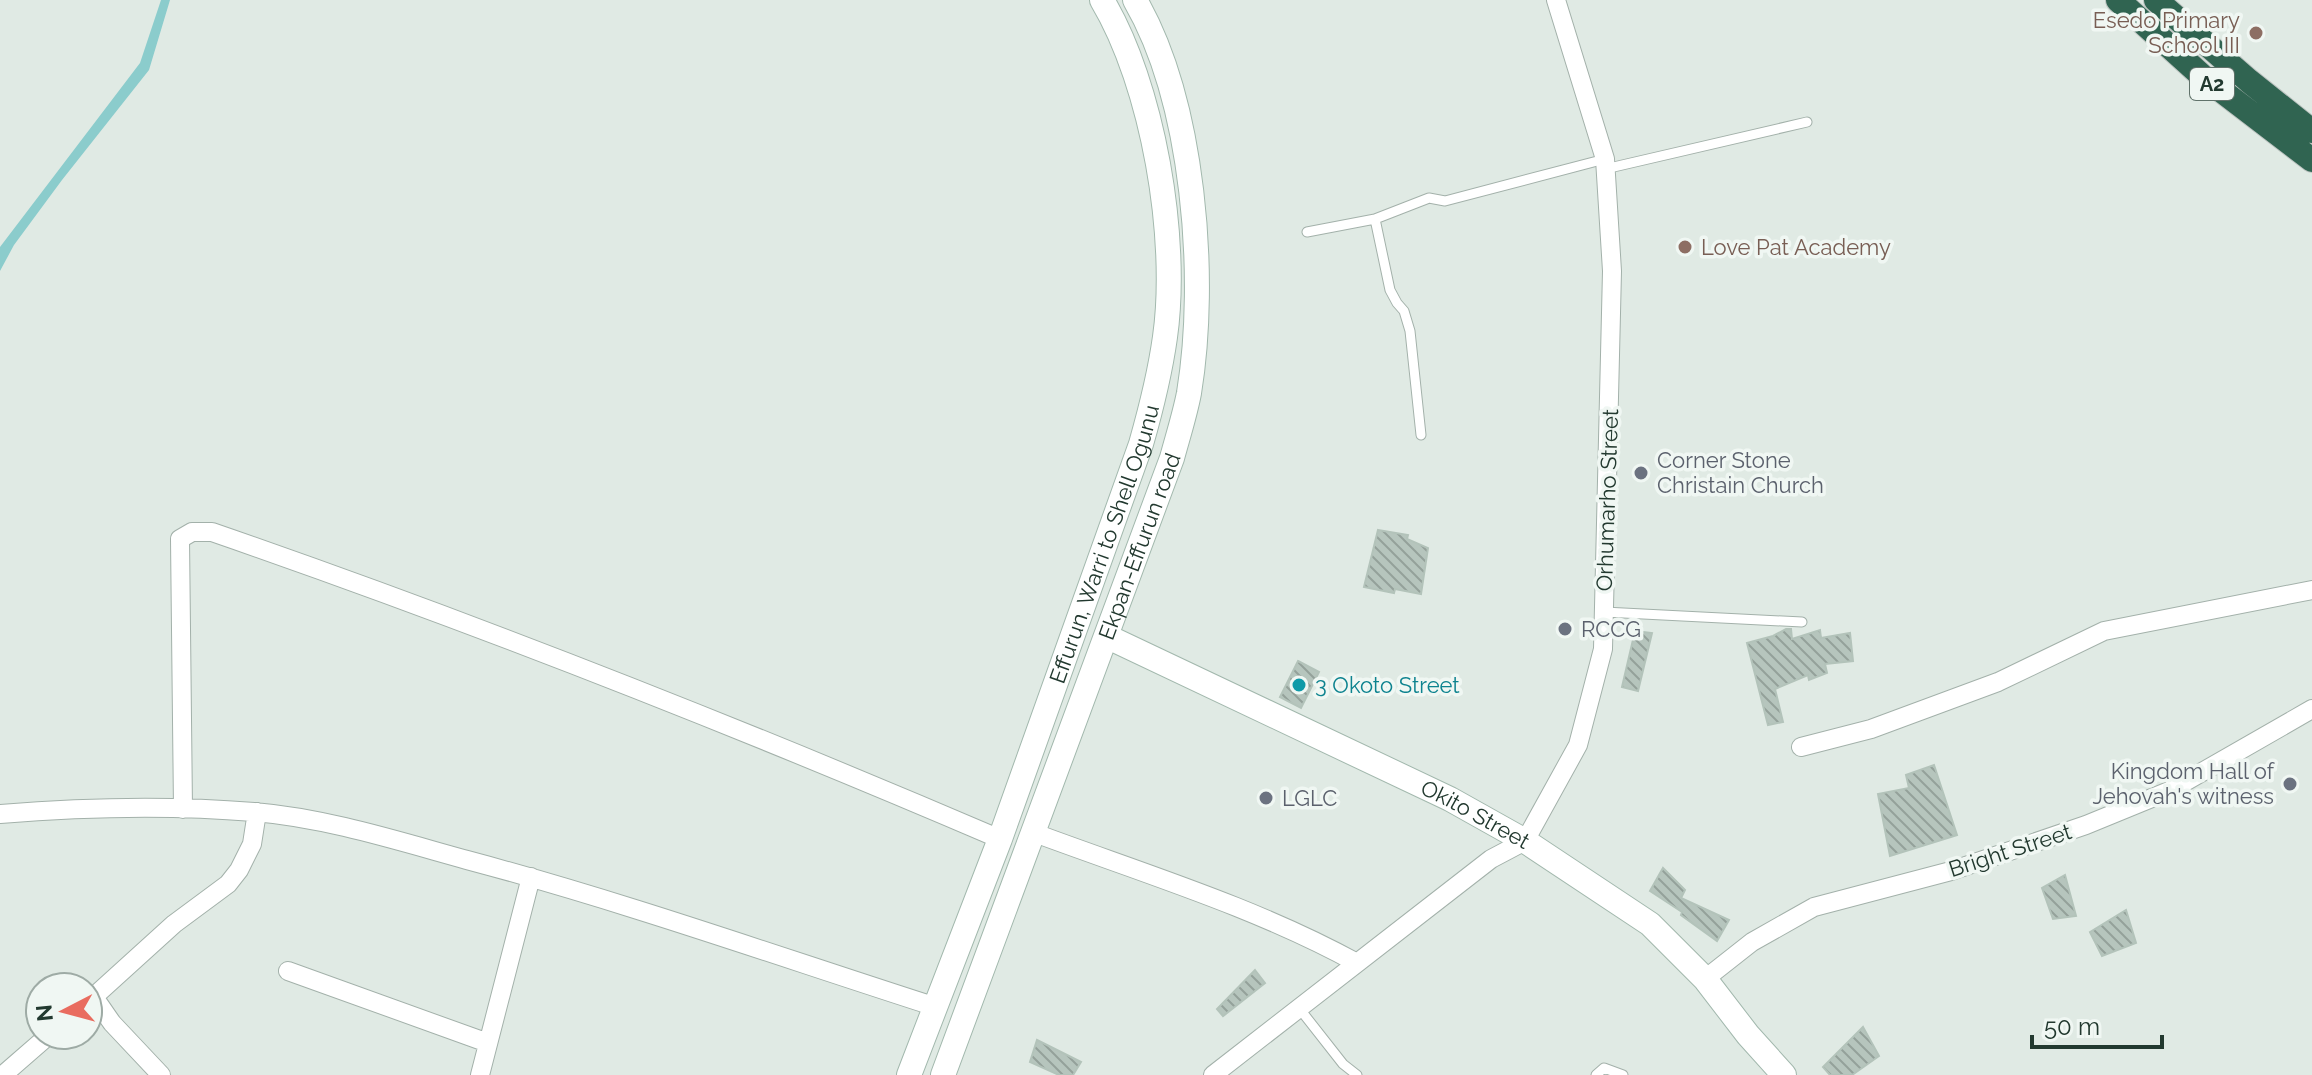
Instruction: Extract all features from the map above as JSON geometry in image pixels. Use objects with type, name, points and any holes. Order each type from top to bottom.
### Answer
[{"type":"highway","name":"A2","points":[[2118,0],[2201,75],[2312,160]]},
{"type":"highway","name":"A2","points":[[2156,0],[2312,131]]},
{"type":"main road","name":"Effurun, Warri to Shell Ogunu","points":[[909,1075],[1000,839],[1141,444],[1156,390],[1166,335],[1169,277],[1159,173],[1134,70],[1118,27],[1102,0]]},
{"type":"main road","name":"Ekpan-Effurun road","points":[[943,1075],[1108,637],[1172,458],[1188,394],[1196,326],[1194,236],[1175,99],[1159,51],[1135,0]]},
{"type":"main road","points":[[1141,444],[1172,458]]},
{"type":"main road","name":"Okito Street","points":[[1108,637],[1450,799],[1525,841],[1650,924],[1705,979],[1777,1072]]},
{"type":"street","name":"Orhumarho Street","points":[[1525,841],[1578,745],[1603,649],[1612,271],[1605,164],[1556,0]]},
{"type":"street","points":[[183,809],[180,539],[192,532],[212,532],[328,572],[761,737],[1000,839]]},
{"type":"street","points":[[1801,747],[1871,729],[1998,682],[2104,631],[2312,590]]},
{"type":"street","name":"Bright Street","points":[[1705,979],[1752,942],[1814,907],[1951,871],[2086,825],[2169,791],[2312,709]]},
{"type":"street","points":[[0,814],[59,809],[183,809],[257,812],[319,823],[531,877],[936,1007]]},
{"type":"street","points":[[104,988],[174,924],[234,877],[252,844],[257,812]]},
{"type":"street","points":[[1032,832],[1239,907],[1357,963]]},
{"type":"street","points":[[1213,1075],[1491,859],[1525,841]]},
{"type":"street","points":[[480,1075],[531,877]]},
{"type":"street","points":[[288,971],[488,1043]]},
{"type":"street","points":[[104,1014],[161,1075]]},
{"type":"street","points":[[3,1075],[31,1051]]},
{"type":"lane","points":[[1307,232],[1375,219],[1429,198],[1445,201],[1807,122]]},
{"type":"lane","points":[[1375,219],[1390,290],[1404,311],[1410,331],[1421,435]]},
{"type":"lane","points":[[1604,612],[1802,622]]},
{"type":"lane","points":[[1299,1008],[1343,1064],[1357,1075]]},
{"type":"lane","points":[[1596,1075],[1604,1068],[1623,1075]]},
{"type":"water","points":[[161,0],[170,0],[149,70],[62,180],[14,245],[0,271],[0,247],[140,63]]},
{"type":"building","points":[[1378,530],[1408,535],[1407,539],[1428,548],[1421,594],[1364,587]]},
{"type":"building","points":[[1791,629],[1792,639],[1820,630],[1821,638],[1850,633],[1853,661],[1825,664],[1827,673],[1809,680],[1808,675],[1775,689],[1783,722],[1768,725],[1747,643]]},
{"type":"building","points":[[1635,631],[1652,633],[1638,691],[1622,687]]},
{"type":"building","name":"3 Okoto Street","points":[[1298,661],[1319,672],[1301,708],[1280,697]]},
{"type":"building","points":[[1934,765],[1957,835],[1890,856],[1878,794],[1909,788],[1906,775]]},
{"type":"building","points":[[1663,868],[1685,890],[1681,898],[1729,920],[1717,941],[1650,891]]},
{"type":"building","points":[[2065,875],[2076,916],[2053,919],[2042,888]]},
{"type":"building","points":[[2126,910],[2136,943],[2102,956],[2090,932]]},
{"type":"building","points":[[1255,970],[1265,983],[1223,1016],[1217,1009]]},
{"type":"building","points":[[1863,1027],[1879,1056],[1852,1075],[1830,1075],[1823,1067]]},
{"type":"building","points":[[1037,1040],[1081,1062],[1073,1075],[1059,1075],[1030,1062]]},
{"type":"place","name":"Esedo Primary School III","points":[[2256,33]]},
{"type":"place","name":"Love Pat Academy","points":[[1685,247]]},
{"type":"place","name":"Corner Stone Christain Church","points":[[1641,473]]},
{"type":"place","name":"RCCG","points":[[1565,629]]},
{"type":"place","name":"3 Okoto Street","points":[[1299,685]]},
{"type":"place","name":"Kingdom Hall of Jehovah's witness","points":[[2290,784]]},
{"type":"place","name":"LGLC","points":[[1266,798]]}]
